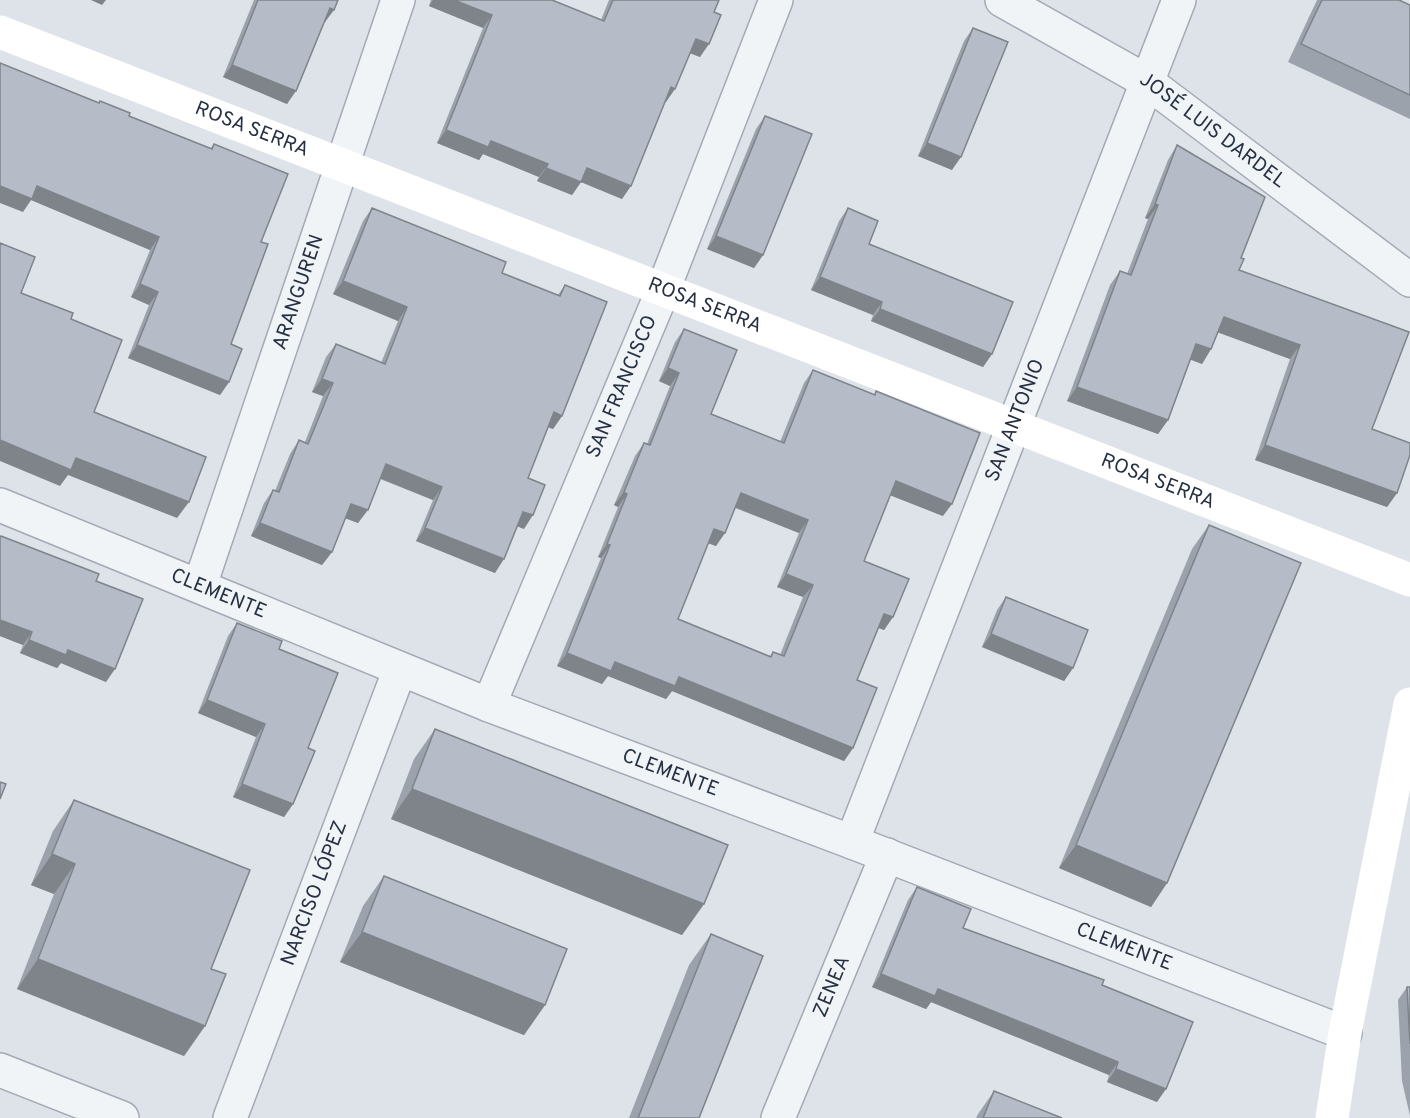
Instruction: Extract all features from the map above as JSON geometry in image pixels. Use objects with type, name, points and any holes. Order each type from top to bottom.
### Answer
[{"type":"street","name":"ARANGUREN","points":[[200,585],[398,0]]},
{"type":"street","name":"SAN FRANCISCO","points":[[489,705],[663,290],[776,0]]},
{"type":"street","name":"JOSÉ LUIS DARDEL","points":[[1002,0],[1146,81],[1410,280]]},
{"type":"street","name":"SAN ANTONIO","points":[[852,842],[1179,0]]},
{"type":"street","name":"ROSA SERRA","points":[[0,32],[1410,580]]},
{"type":"street","name":"CLEMENTE","points":[[0,504],[489,705],[887,855],[1345,1033]]},
{"type":"street","name":"NARCISO LÓPEZ","points":[[230,1118],[400,669]]},
{"type":"street","points":[[1332,1118],[1345,1033],[1410,705]]},
{"type":"street","name":"ZENEA","points":[[778,1118],[887,855]]},
{"type":"street","points":[[0,1070],[122,1118]]},
{"type":"building","points":[[258,0],[338,0],[334,10],[330,8],[296,91],[232,65]]},
{"type":"building","points":[[454,0],[552,0],[604,21],[613,0],[719,0],[714,12],[721,15],[709,44],[696,39],[675,89],[671,87],[631,186],[587,168],[581,182],[546,168],[548,164],[491,141],[488,147],[446,130],[492,15]]},
{"type":"building","points":[[1322,0],[1399,0],[1410,5],[1410,95],[1301,44]]},
{"type":"building","points":[[973,28],[1008,42],[961,157],[927,143]]},
{"type":"building","points":[[0,63],[130,113],[129,116],[212,149],[214,144],[288,174],[261,242],[268,244],[231,344],[242,349],[229,382],[137,345],[158,292],[140,284],[159,237],[37,186],[32,199],[0,186]]},
{"type":"building","points":[[765,116],[812,134],[763,255],[716,236]]},
{"type":"building","points":[[1177,145],[1265,197],[1241,258],[1244,259],[1239,270],[1409,332],[1372,429],[1410,443],[1410,455],[1397,493],[1265,445],[1300,345],[1224,317],[1211,349],[1196,344],[1168,420],[1077,387],[1120,271],[1131,275],[1158,205],[1155,204]]},
{"type":"building","points":[[372,208],[506,262],[502,273],[560,296],[565,285],[607,302],[562,416],[554,412],[528,478],[545,485],[533,515],[523,512],[504,559],[425,528],[442,487],[386,464],[368,510],[351,504],[332,552],[260,523],[273,490],[279,492],[299,440],[308,444],[333,383],[322,379],[336,344],[385,364],[407,307],[343,281]]},
{"type":"building","points":[[848,208],[878,221],[869,244],[1013,302],[992,354],[880,309],[882,302],[820,277]]},
{"type":"building","points":[[0,243],[35,257],[21,293],[73,313],[71,319],[122,340],[94,412],[206,457],[189,502],[76,458],[71,470],[0,440]]},
{"type":"building","points":[[684,329],[737,350],[711,414],[784,443],[813,370],[875,395],[876,391],[980,433],[952,504],[896,481],[864,561],[909,579],[893,617],[884,614],[857,680],[877,688],[853,748],[679,677],[675,686],[615,662],[611,671],[567,653],[610,545],[607,544],[627,494],[624,492],[644,443],[650,445],[679,373],[668,368]],"holes":[[[741,493],[808,520],[786,574],[813,585],[784,656],[773,652],[771,657],[678,619],[714,529],[725,533]]]},
{"type":"building","points":[[1209,525],[1301,563],[1167,883],[1076,845]]},
{"type":"building","points":[[1,536],[99,574],[96,581],[143,599],[115,669],[68,650],[66,655],[29,640],[32,632],[0,620]]},
{"type":"building","points":[[1006,597],[1088,630],[1073,668],[991,634]]},
{"type":"building","points":[[237,623],[282,641],[279,649],[338,673],[308,748],[315,751],[293,804],[242,784],[265,724],[207,700]]},
{"type":"building","points":[[435,729],[728,845],[704,904],[412,789]]},
{"type":"building","points":[[0,782],[6,784],[0,799]]},
{"type":"building","points":[[74,800],[250,870],[211,969],[226,974],[205,1026],[38,959],[75,864],[52,854]]},
{"type":"building","points":[[384,876],[567,949],[545,1005],[362,932]]},
{"type":"building","points":[[917,887],[971,909],[963,928],[1104,980],[1102,985],[1193,1022],[1166,1089],[1116,1069],[1118,1062],[1033,1027],[938,989],[935,996],[881,974]]},
{"type":"building","points":[[711,934],[763,956],[699,1118],[638,1118]]},
{"type":"building","points":[[1407,987],[1410,987],[1410,1044]]},
{"type":"building","points":[[994,1091],[1062,1118],[983,1118]]}]
